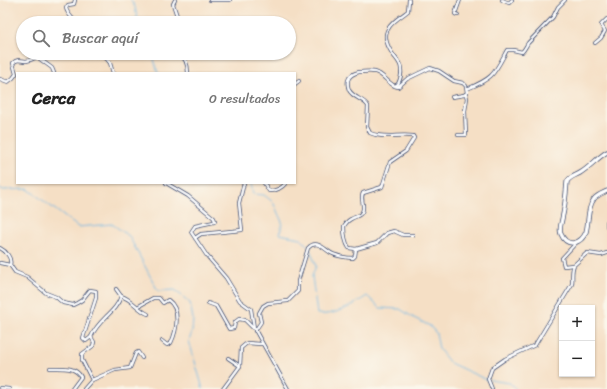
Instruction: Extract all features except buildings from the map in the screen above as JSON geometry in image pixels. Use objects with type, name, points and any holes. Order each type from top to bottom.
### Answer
[{"type":"street","points":[[71,16],[67,12],[66,8],[68,5],[74,4],[75,0]]},
{"type":"street","points":[[175,0],[173,4],[176,16]]},
{"type":"street","points":[[210,0],[230,0]]},
{"type":"street","points":[[394,86],[398,84],[402,74],[400,65],[387,46],[385,40],[386,33],[391,25],[408,11],[409,0]]},
{"type":"street","points":[[458,15],[455,14],[460,0]]},
{"type":"street","points":[[502,0],[508,3],[512,0]]},
{"type":"street","points":[[467,89],[479,84],[496,72],[507,50],[522,52],[528,43],[553,17],[558,7],[565,0]]},
{"type":"street","points":[[595,43],[601,38],[605,31],[601,25],[607,19]]},
{"type":"street","points":[[0,80],[8,82],[13,78],[16,74],[13,63],[16,60]]},
{"type":"street","points":[[42,60],[52,68],[54,72]]},
{"type":"street","points":[[108,60],[113,72]]},
{"type":"street","points":[[186,60],[188,72]]},
{"type":"street","points":[[413,235],[403,235],[394,231],[387,233],[377,242],[356,249],[350,248],[347,244],[344,226],[350,219],[359,216],[362,213],[363,207],[361,197],[363,193],[382,187],[390,162],[406,151],[414,138],[413,136],[375,135],[370,132],[368,127],[368,106],[349,91],[348,79],[355,73],[373,71],[394,86],[400,86],[407,79],[430,68],[439,71],[454,81],[463,83],[466,86],[467,93],[452,97]]},
{"type":"street","points":[[458,135],[465,136],[466,134],[465,111],[468,98],[464,95]]},
{"type":"street","points":[[576,243],[570,243],[563,239],[560,232],[568,179],[581,172],[607,152]]},
{"type":"street","points":[[168,184],[188,196],[214,218],[214,222],[195,226],[191,232],[207,256],[226,278],[240,301],[251,309],[255,329],[288,389]]},
{"type":"street","points":[[195,238],[201,234],[242,230],[239,203],[244,184]]},
{"type":"street","points":[[265,184],[269,191],[274,191],[281,188],[285,184]]},
{"type":"street","points":[[574,265],[564,266],[562,258],[576,243],[581,240],[586,232],[591,203],[595,197],[607,191]]},
{"type":"street","points":[[255,329],[261,322],[259,313],[263,306],[268,303],[288,301],[298,291],[298,281],[310,245],[320,245],[332,254],[349,258],[353,258],[355,256],[356,249]]},
{"type":"street","points":[[0,248],[5,251],[11,260],[10,265],[15,272],[27,277],[46,293],[56,297],[63,303],[73,305],[82,300],[89,291],[96,291],[96,298],[83,338],[86,341],[91,337],[99,322],[114,307],[121,296]]},
{"type":"street","points":[[492,389],[488,379],[492,368],[505,359],[535,345],[572,284],[572,267],[587,253],[600,255],[607,253]]},
{"type":"street","points":[[0,264],[10,265]]},
{"type":"street","points":[[116,289],[121,296],[139,306],[148,314]]},
{"type":"street","points":[[139,306],[157,298],[161,299],[163,303],[168,300],[171,302],[177,316],[177,325],[171,342],[166,345],[162,341]]},
{"type":"street","points":[[208,304],[216,306],[229,329],[234,328],[235,322],[239,319],[245,320],[255,329]]},
{"type":"street","points":[[91,337],[94,340],[94,344],[83,353],[82,357],[92,380]]},
{"type":"street","points":[[223,389],[240,366],[241,348],[247,343],[262,344]]},
{"type":"street","points":[[84,389],[92,380],[115,370],[130,368],[136,353],[138,352],[142,358]]},
{"type":"street","points":[[228,358],[240,366]]},
{"type":"street","points":[[50,368],[71,369],[76,371],[81,377],[72,389]]},
{"type":"street","points":[[0,388],[9,389]]},
{"type":"waterway","points":[[131,0],[135,7],[137,16]]},
{"type":"waterway","points":[[154,60],[158,72]]},
{"type":"waterway","points":[[251,184],[253,194],[264,195],[273,202],[282,222],[280,234],[300,238],[308,246]]},
{"type":"waterway","points":[[0,188],[3,190],[28,189],[78,227],[112,224],[129,236],[158,291],[175,290],[190,303],[193,319],[192,332],[189,341],[203,389]]},
{"type":"waterway","points":[[310,249],[316,266],[312,276],[317,314],[337,312],[349,307],[367,296],[380,308],[400,309],[430,326],[436,333],[439,349],[450,363],[487,380]]},
{"type":"waterway","points":[[490,380],[510,383],[516,389]]}]
